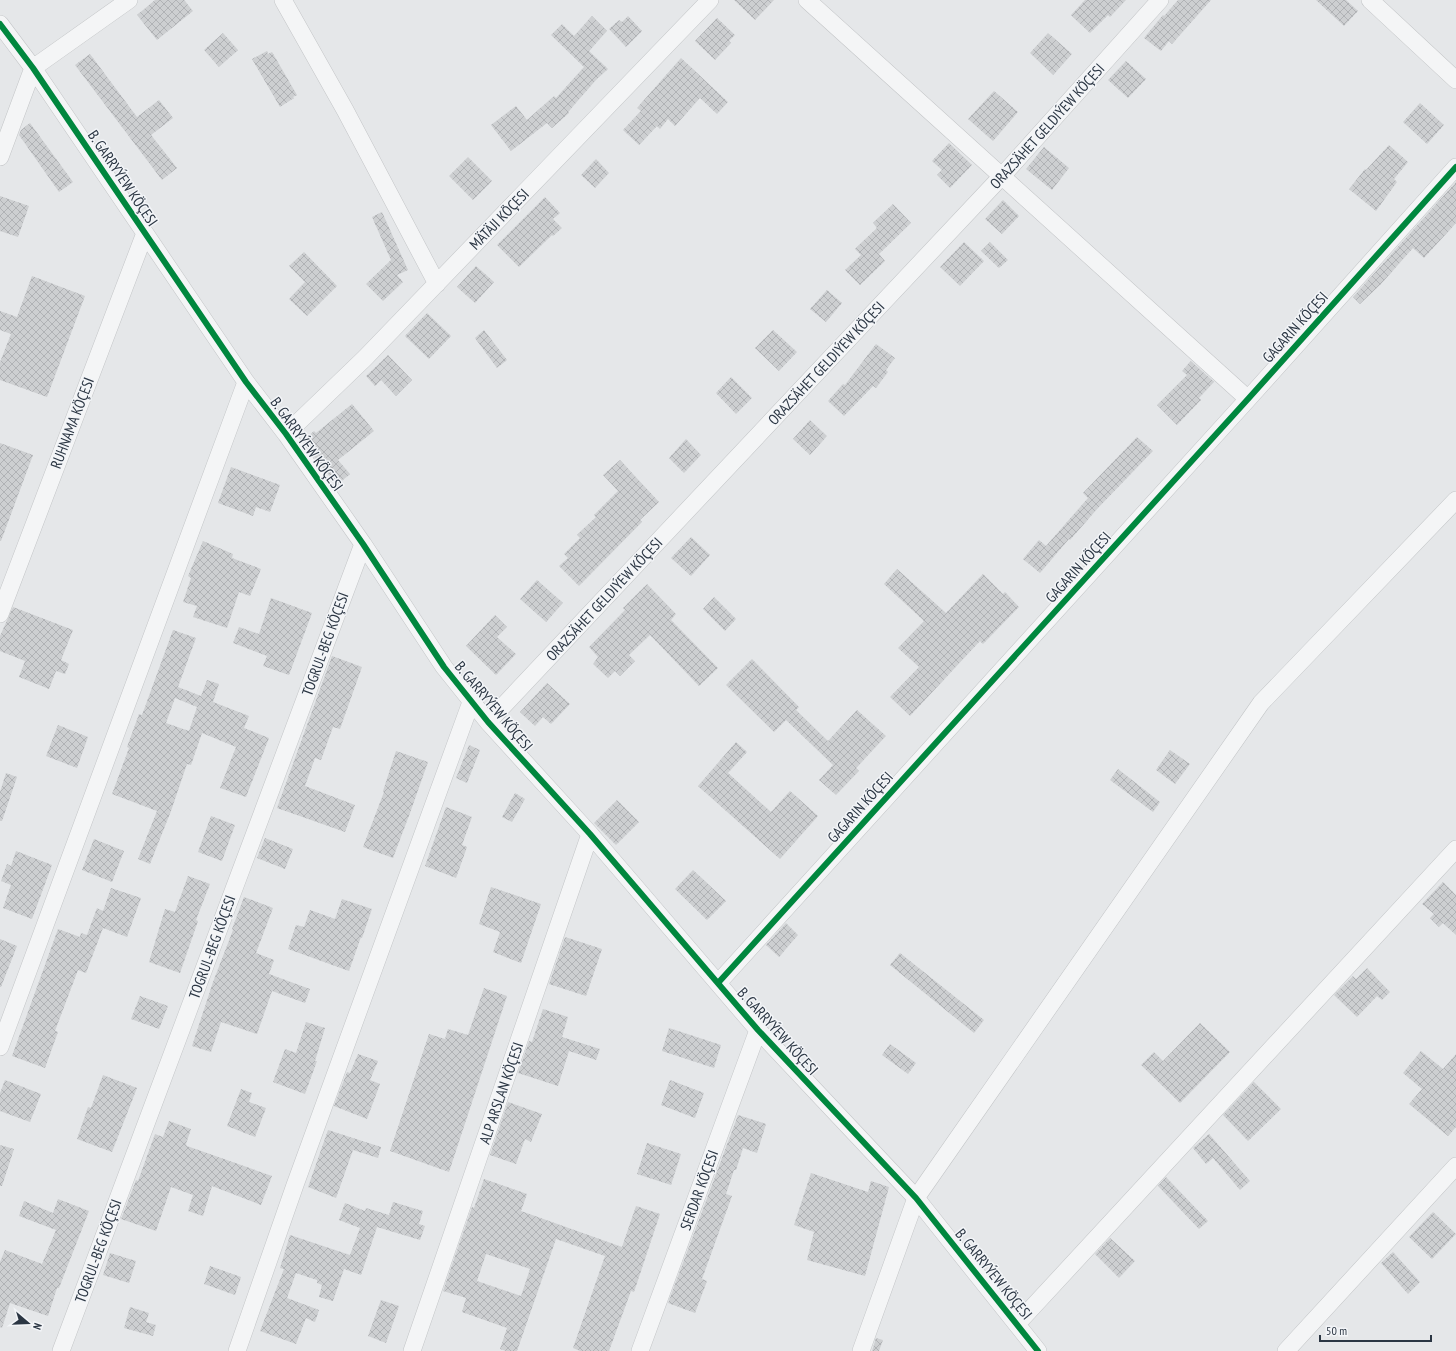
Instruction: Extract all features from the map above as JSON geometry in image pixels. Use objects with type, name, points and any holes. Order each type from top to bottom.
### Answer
[{"type":"street","points":[[0,157],[33,68],[129,0]]},
{"type":"street","points":[[283,0],[345,110],[437,284]]},
{"type":"street","name":"MÄTÄJI KÖÇESI","points":[[286,434],[365,358],[710,0]]},
{"type":"street","points":[[808,0],[1248,399]]},
{"type":"street","name":"ORAZSÄHET GELDIÝEW KÖÇESI","points":[[488,722],[1002,176],[1160,0]]},
{"type":"street","points":[[1370,0],[1456,80]]},
{"type":"street","name":"B. GARRYÝEW KÖÇESI","points":[[0,24],[33,68],[246,382],[286,434],[363,544],[444,667],[471,702],[590,834],[758,1030],[916,1198],[1038,1351]]},
{"type":"street","name":"GAGARIN KÖÇESI","points":[[718,983],[1248,399],[1456,167]]},
{"type":"street","name":"RUHNAMA KÖÇESI","points":[[0,614],[145,233]]},
{"type":"street","points":[[0,1047],[246,382]]},
{"type":"street","points":[[861,1351],[916,1198],[1261,703],[1456,500]]},
{"type":"street","name":"TOGRUL-BEG KÖÇESI","points":[[61,1351],[363,544]]},
{"type":"street","points":[[237,1351],[295,1185],[471,702]]},
{"type":"street","name":"ALP ARSLAN KÖÇESI","points":[[412,1351],[590,834]]},
{"type":"street","points":[[1017,1324],[1456,850]]},
{"type":"street","name":"SERDAR KÖÇESI","points":[[640,1351],[758,1030]]},
{"type":"street","points":[[1286,1351],[1456,1166]]},
{"type":"building","points":[[155,0],[184,0],[193,11],[157,40],[137,15]]},
{"type":"building","points":[[734,0],[774,0],[755,20]]},
{"type":"building","points":[[1085,0],[1126,0],[1110,17],[1108,15],[1090,33],[1071,15]]},
{"type":"building","points":[[1178,0],[1211,0],[1172,44],[1169,41],[1161,51],[1144,38]]},
{"type":"building","points":[[1316,0],[1346,0],[1358,11],[1344,26]]},
{"type":"building","points":[[592,16],[607,31],[589,51],[608,69],[596,80],[568,112],[569,113],[552,128],[547,123],[511,151],[491,125],[516,106],[527,120],[554,96],[556,98],[584,67],[551,35],[562,24],[574,36]]},
{"type":"building","points":[[628,16],[642,31],[626,47],[609,29],[619,20],[622,22]]},
{"type":"building","points":[[717,18],[735,35],[729,41],[731,43],[715,60],[695,41]]},
{"type":"building","points":[[223,33],[238,50],[219,67],[204,50]]},
{"type":"building","points":[[1048,33],[1072,54],[1053,75],[1030,53]]},
{"type":"building","points":[[267,51],[268,54],[272,52],[297,95],[280,107],[252,59]]},
{"type":"building","points":[[90,54],[137,117],[159,100],[173,118],[151,135],[177,168],[162,180],[75,65]]},
{"type":"building","points":[[681,58],[728,102],[717,114],[700,98],[675,126],[668,119],[660,129],[657,126],[639,145],[623,130],[641,111],[637,108]]},
{"type":"building","points":[[1126,61],[1146,79],[1128,98],[1108,80]]},
{"type":"building","points":[[994,91],[1018,112],[993,141],[968,119]]},
{"type":"building","points":[[1420,103],[1444,125],[1427,144],[1403,122]]},
{"type":"building","points":[[30,123],[73,182],[59,192],[19,135],[21,130]]},
{"type":"building","points":[[949,143],[972,165],[950,188],[937,175],[942,170],[932,161]]},
{"type":"building","points":[[1389,145],[1408,162],[1394,179],[1397,182],[1376,211],[1349,189],[1365,169],[1366,170]]},
{"type":"building","points":[[1044,147],[1069,168],[1052,190],[1026,169]]},
{"type":"building","points":[[468,157],[492,181],[473,200],[449,176]]},
{"type":"building","points":[[596,159],[609,173],[595,188],[581,175]]},
{"type":"building","points":[[1456,182],[1456,223],[1424,258],[1413,248],[1381,284],[1360,304],[1353,297]]},
{"type":"building","points":[[0,196],[29,206],[18,237],[0,231]]},
{"type":"building","points":[[545,197],[560,213],[553,219],[562,228],[553,236],[552,235],[519,267],[497,245]]},
{"type":"building","points":[[1003,200],[1019,216],[1002,234],[985,219]]},
{"type":"building","points":[[893,204],[911,223],[879,254],[885,261],[860,285],[845,270],[861,255],[855,249],[877,228],[873,223]]},
{"type":"building","points":[[382,212],[408,270],[397,275],[403,282],[383,301],[366,284],[391,260],[372,217]]},
{"type":"building","points":[[964,242],[984,261],[960,286],[940,267]]},
{"type":"building","points":[[990,242],[1008,260],[999,268],[981,251]]},
{"type":"building","points":[[304,252],[337,286],[307,316],[289,299],[305,282],[289,266]]},
{"type":"building","points":[[476,266],[494,282],[475,303],[457,287]]},
{"type":"building","points":[[32,276],[85,296],[47,397],[0,380],[0,362],[11,334],[0,330],[0,311],[17,317]]},
{"type":"building","points":[[827,290],[842,303],[826,322],[810,309]]},
{"type":"building","points":[[427,313],[451,336],[429,359],[405,336]]},
{"type":"building","points":[[484,330],[507,360],[497,368],[475,338]]},
{"type":"building","points":[[773,330],[797,352],[779,371],[755,348]]},
{"type":"building","points":[[876,344],[895,358],[886,370],[888,372],[876,388],[873,386],[844,416],[828,401],[843,384],[845,385]]},
{"type":"building","points":[[388,355],[412,380],[396,396],[381,380],[375,386],[366,376]]},
{"type":"building","points":[[1191,361],[1214,382],[1199,398],[1201,400],[1177,425],[1157,405],[1187,375],[1182,371]]},
{"type":"building","points":[[731,377],[752,398],[736,414],[716,393]]},
{"type":"building","points":[[352,404],[374,431],[338,460],[350,474],[337,485],[303,441],[314,431],[316,433]]},
{"type":"building","points":[[810,420],[827,436],[810,455],[793,439]]},
{"type":"building","points":[[1137,437],[1153,451],[1098,508],[1070,540],[1069,539],[1040,573],[1023,559],[1039,540],[1046,546],[1088,498],[1083,493]]},
{"type":"building","points":[[686,439],[701,455],[684,473],[669,458]]},
{"type":"building","points":[[0,443],[33,455],[1,541],[0,541]]},
{"type":"building","points":[[620,460],[659,502],[640,520],[642,522],[579,586],[559,566],[568,558],[564,554],[580,538],[577,535],[596,517],[594,515],[618,491],[603,475]]},
{"type":"building","points":[[231,467],[280,485],[270,512],[256,507],[253,516],[218,503]]},
{"type":"building","points":[[691,537],[710,555],[691,576],[671,558]]},
{"type":"building","points":[[203,541],[233,554],[232,558],[261,569],[250,596],[239,592],[227,628],[193,617],[197,606],[183,602],[191,578],[188,576]]},
{"type":"building","points":[[897,569],[946,613],[983,574],[1003,594],[1005,592],[1019,607],[983,644],[980,641],[910,716],[890,697],[919,667],[898,648],[924,621],[884,584]]},
{"type":"building","points":[[537,580],[563,603],[546,622],[520,599]]},
{"type":"building","points":[[647,584],[676,614],[671,620],[718,668],[699,686],[650,635],[629,655],[635,661],[620,676],[615,671],[608,678],[593,664],[598,657],[589,647],[625,610],[623,608]]},
{"type":"building","points":[[714,597],[736,619],[725,631],[703,609]]},
{"type":"building","points":[[271,598],[312,613],[289,675],[263,666],[267,656],[233,643],[239,627],[259,634]]},
{"type":"building","points":[[13,607],[73,630],[61,660],[69,664],[65,674],[56,671],[49,689],[19,677],[25,661],[0,651],[0,636]]},
{"type":"building","points":[[495,615],[507,627],[497,637],[516,654],[496,675],[466,646]]},
{"type":"building","points":[[173,630],[196,638],[178,687],[201,696],[207,680],[219,684],[213,702],[249,716],[244,728],[269,738],[246,797],[220,788],[236,747],[202,733],[191,765],[187,764],[171,811],[150,864],[138,859],[157,811],[112,794],[129,748],[127,747],[139,714],[142,715]],"holes":[[[175,698],[197,707],[189,731],[166,723]]]},
{"type":"building","points":[[332,656],[362,667],[340,729],[333,727],[321,760],[315,758],[305,786],[355,805],[345,832],[277,808]]},
{"type":"building","points":[[752,659],[799,707],[796,710],[828,741],[857,710],[886,736],[856,768],[859,771],[836,795],[819,780],[833,765],[786,720],[774,732],[726,685]]},
{"type":"building","points":[[547,683],[570,704],[551,724],[543,717],[535,726],[520,712]]},
{"type":"building","points":[[58,725],[88,737],[77,768],[46,756]]},
{"type":"building","points":[[736,742],[747,752],[728,773],[771,812],[790,791],[818,816],[780,859],[698,786]]},
{"type":"building","points":[[469,745],[480,750],[467,783],[456,778]]},
{"type":"building","points":[[1170,750],[1190,764],[1175,784],[1156,770]]},
{"type":"building","points":[[396,751],[428,762],[393,858],[363,847],[384,792],[383,791]]},
{"type":"building","points":[[1118,769],[1160,802],[1153,812],[1110,780]]},
{"type":"building","points":[[6,773],[17,777],[2,821],[0,821],[0,792]]},
{"type":"building","points":[[515,793],[525,799],[512,822],[502,817]]},
{"type":"building","points":[[617,800],[639,822],[616,845],[594,823]]},
{"type":"building","points":[[446,807],[472,817],[462,845],[467,847],[456,878],[425,866]]},
{"type":"building","points":[[211,816],[235,825],[222,861],[198,852]]},
{"type":"building","points":[[265,838],[293,849],[285,869],[257,858]]},
{"type":"building","points":[[94,839],[124,851],[112,882],[82,870]]},
{"type":"building","points":[[16,851],[52,865],[32,919],[3,908],[11,885],[1,881],[7,864],[11,866]]},
{"type":"building","points":[[693,870],[726,901],[707,920],[675,889]]},
{"type":"building","points":[[188,876],[210,884],[196,920],[198,921],[180,973],[149,962],[165,909],[175,912]]},
{"type":"building","points":[[1443,882],[1456,895],[1456,935],[1443,923],[1439,927],[1430,918],[1434,914],[1422,904]]},
{"type":"building","points":[[491,887],[541,904],[521,963],[493,952],[500,932],[479,924]]},
{"type":"building","points":[[111,888],[141,898],[127,937],[103,928],[86,973],[78,970],[55,1031],[58,1032],[45,1068],[12,1056],[58,929],[80,937],[81,933],[87,935],[97,908],[103,911]]},
{"type":"building","points":[[244,897],[273,908],[256,953],[274,960],[269,974],[310,989],[305,1003],[272,991],[257,1034],[221,1022],[211,1052],[192,1046],[213,982]]},
{"type":"building","points":[[342,899],[372,909],[349,971],[288,949],[296,925],[304,927],[310,910],[335,919]]},
{"type":"building","points":[[786,923],[798,935],[779,957],[766,945]]},
{"type":"building","points":[[565,937],[602,949],[586,996],[549,984]]},
{"type":"building","points":[[0,939],[17,946],[1,987],[0,987]]},
{"type":"building","points":[[900,953],[984,1020],[974,1033],[890,965]]},
{"type":"building","points":[[1367,968],[1390,992],[1382,1000],[1377,996],[1357,1017],[1334,995],[1353,976],[1356,979]]},
{"type":"building","points":[[484,988],[507,996],[449,1172],[390,1151],[429,1034],[445,1039],[448,1029],[468,1035]]},
{"type":"building","points":[[140,996],[168,1006],[159,1029],[131,1019]]},
{"type":"building","points":[[543,1009],[568,1017],[562,1037],[600,1049],[596,1060],[569,1051],[558,1086],[518,1073],[529,1041],[532,1042]]},
{"type":"building","points":[[306,1022],[325,1028],[315,1061],[317,1061],[305,1094],[273,1082],[285,1049],[296,1053]]},
{"type":"building","points":[[1200,1023],[1230,1052],[1180,1103],[1141,1065],[1154,1052],[1163,1061]]},
{"type":"building","points":[[669,1028],[721,1045],[714,1068],[662,1051]]},
{"type":"building","points":[[890,1044],[916,1063],[908,1074],[882,1055]]},
{"type":"building","points":[[1421,1051],[1443,1069],[1456,1054],[1456,1127],[1448,1136],[1409,1104],[1422,1089],[1403,1073]]},
{"type":"building","points":[[358,1054],[378,1061],[370,1080],[380,1084],[367,1119],[334,1106],[347,1072],[350,1073]]},
{"type":"building","points":[[103,1075],[137,1088],[112,1152],[77,1139],[88,1107],[91,1108]]},
{"type":"building","points":[[5,1080],[41,1094],[30,1122],[0,1111],[0,1093]]},
{"type":"building","points":[[670,1080],[704,1093],[695,1118],[661,1105]]},
{"type":"building","points":[[1254,1082],[1281,1109],[1248,1141],[1223,1115]]},
{"type":"building","points":[[241,1089],[252,1093],[249,1102],[266,1108],[255,1137],[227,1126]]},
{"type":"building","points":[[508,1102],[542,1114],[531,1142],[525,1139],[516,1164],[490,1155]]},
{"type":"building","points":[[738,1115],[766,1124],[757,1153],[743,1148],[736,1170],[734,1170],[726,1194],[732,1196],[702,1279],[707,1281],[695,1313],[668,1303]]},
{"type":"building","points":[[169,1121],[191,1129],[186,1144],[187,1146],[272,1176],[261,1205],[212,1186],[203,1216],[188,1211],[193,1195],[171,1187],[156,1231],[121,1219],[136,1180],[138,1181],[155,1134],[163,1137]]},
{"type":"building","points":[[328,1130],[381,1147],[378,1158],[353,1150],[336,1198],[308,1187]]},
{"type":"building","points":[[1209,1134],[1250,1181],[1240,1190],[1213,1158],[1206,1164],[1193,1148]]},
{"type":"building","points":[[647,1143],[681,1154],[671,1185],[637,1174]]},
{"type":"building","points":[[0,1145],[14,1149],[2,1186],[0,1186]]},
{"type":"building","points":[[811,1173],[868,1192],[871,1181],[889,1187],[865,1276],[807,1260],[814,1232],[794,1225]]},
{"type":"building","points":[[1166,1177],[1208,1221],[1199,1229],[1158,1186]]},
{"type":"building","points":[[484,1179],[527,1194],[521,1211],[622,1247],[636,1206],[660,1214],[634,1292],[631,1291],[609,1351],[580,1351],[573,1348],[605,1256],[556,1239],[517,1351],[506,1351],[500,1349],[507,1328],[462,1312],[466,1298],[443,1291],[472,1207],[474,1208]],"holes":[[[486,1254],[530,1269],[521,1296],[477,1281]]]},
{"type":"building","points":[[58,1199],[89,1211],[59,1288],[57,1288],[48,1316],[10,1303],[2,1328],[0,1327],[0,1262],[5,1250],[42,1264],[56,1230],[19,1216],[24,1201],[53,1213]]},
{"type":"building","points":[[393,1202],[423,1211],[419,1224],[425,1226],[420,1240],[377,1227],[361,1275],[344,1269],[333,1301],[319,1297],[322,1285],[317,1283],[317,1280],[296,1273],[287,1298],[319,1310],[315,1322],[306,1318],[296,1344],[260,1331],[284,1269],[280,1268],[290,1235],[350,1255],[360,1228],[339,1220],[345,1203],[365,1211],[366,1208],[389,1215]]},
{"type":"building","points":[[1433,1212],[1456,1234],[1432,1259],[1409,1237]]},
{"type":"building","points":[[1110,1238],[1135,1261],[1119,1278],[1095,1254]]},
{"type":"building","points":[[1393,1252],[1420,1282],[1408,1294],[1381,1263]]},
{"type":"building","points":[[110,1253],[136,1261],[129,1283],[103,1275]]},
{"type":"building","points":[[210,1266],[241,1277],[235,1295],[204,1284]]},
{"type":"building","points":[[381,1300],[399,1306],[386,1343],[368,1336]]},
{"type":"building","points":[[130,1307],[149,1313],[146,1322],[156,1325],[153,1336],[124,1328]]},
{"type":"building","points":[[876,1338],[883,1340],[879,1351],[872,1351]]},
{"type":"cycle path","points":[[0,24],[33,68],[246,382],[286,434],[363,544],[444,667],[488,722],[590,834],[758,1030],[916,1198],[1038,1351]]},
{"type":"cycle path","points":[[718,983],[1248,399],[1456,167]]}]
